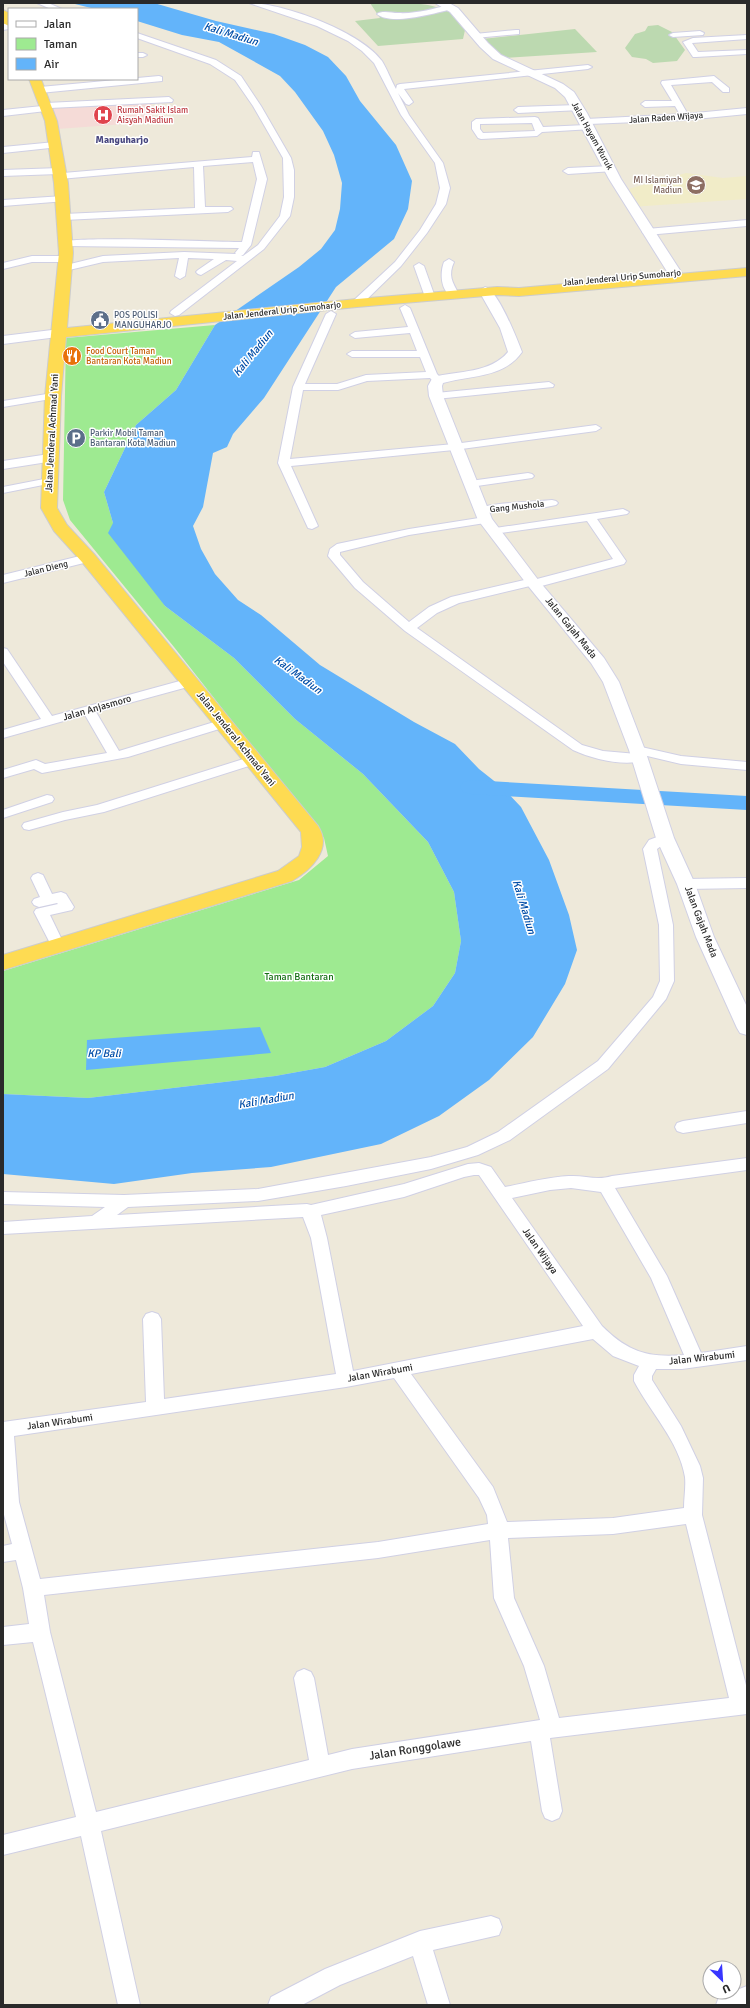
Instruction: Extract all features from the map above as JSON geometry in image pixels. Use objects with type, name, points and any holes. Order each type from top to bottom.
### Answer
[{"type":"highway","points":[[3,13],[8,22]]},
{"type":"highway","name":"Jalan Jenderal Achmad Yani","points":[[3,963],[285,876],[302,867],[311,854],[313,842],[311,831],[191,682],[53,517],[49,508],[49,458],[53,396],[64,333],[60,315],[66,264],[63,199],[60,174],[51,121],[38,84]]},
{"type":"highway","name":"Jalan Jenderal Urip Sumoharjo","points":[[674,271],[692,272],[747,267]]},
{"type":"highway","name":"Jalan Jenderal Urip Sumoharjo","points":[[64,333],[454,294],[491,291],[519,292],[674,271],[747,272]]},
{"type":"main road","name":"Jalan Hayam Wuruk","points":[[445,5],[460,16],[475,36],[497,57],[528,73],[559,86],[570,95],[647,232],[674,271]]},
{"type":"main road","points":[[3,340],[64,333]]},
{"type":"street","points":[[40,3],[55,8]]},
{"type":"street","points":[[253,3],[305,17],[326,26],[346,36],[372,55],[378,62],[405,115],[420,128],[439,163],[445,188],[442,200],[424,231],[398,264],[351,304]]},
{"type":"street","points":[[381,14],[397,16],[424,13],[445,5]]},
{"type":"street","points":[[673,35],[747,30]]},
{"type":"street","points":[[475,36],[516,32]]},
{"type":"street","points":[[138,35],[213,62],[238,78],[257,106],[287,158],[289,184],[286,216],[261,247],[241,259],[175,313]]},
{"type":"street","points":[[747,37],[693,40],[687,42],[696,55],[747,52]]},
{"type":"street","points":[[414,110],[400,90],[400,87],[588,67]]},
{"type":"street","points":[[138,80],[159,79]]},
{"type":"street","points":[[38,84],[135,80]]},
{"type":"street","points":[[685,117],[665,83],[714,80],[726,90]]},
{"type":"street","points":[[3,113],[46,107],[166,98]]},
{"type":"street","points":[[645,104],[678,103]]},
{"type":"street","points":[[518,110],[578,108]]},
{"type":"street","name":"Jalan Raden Wijaya","points":[[540,130],[536,120],[533,119],[476,122],[476,130],[481,136],[538,133],[540,130],[587,125],[747,111]]},
{"type":"street","points":[[738,112],[747,120]]},
{"type":"street","points":[[3,150],[55,145]]},
{"type":"street","points":[[3,173],[60,174],[198,165],[257,157],[262,179],[246,245],[241,259]]},
{"type":"street","points":[[198,165],[200,209]]},
{"type":"street","points":[[568,171],[611,169]]},
{"type":"street","points":[[3,203],[63,199]]},
{"type":"street","points":[[64,217],[200,209],[228,209]]},
{"type":"street","points":[[647,232],[747,223]]},
{"type":"street","points":[[65,243],[246,245]]},
{"type":"street","points":[[3,266],[32,260],[66,264],[103,259],[184,255],[241,259]]},
{"type":"street","points":[[180,276],[184,255]]},
{"type":"street","points":[[201,272],[223,257]]},
{"type":"street","points":[[449,262],[444,272],[447,282],[454,294]]},
{"type":"street","points":[[419,266],[430,297]]},
{"type":"street","points":[[298,387],[339,393],[366,378],[435,378],[480,371],[504,364],[515,352],[491,291]]},
{"type":"street","points":[[405,308],[435,378]]},
{"type":"street","points":[[312,526],[284,463],[298,387],[331,314]]},
{"type":"street","points":[[355,335],[414,330]]},
{"type":"street","points":[[352,354],[424,354]]},
{"type":"street","name":"Jalan Gajah Mada","points":[[435,378],[436,396],[454,446],[486,521],[598,662],[611,682],[664,836],[686,884],[705,937],[747,1028]]},
{"type":"street","points":[[436,396],[549,385]]},
{"type":"street","points":[[3,404],[53,396]]},
{"type":"street","points":[[284,463],[454,446],[596,428]]},
{"type":"street","points":[[3,465],[49,458]]},
{"type":"street","points":[[470,484],[528,476]]},
{"type":"street","points":[[4,489],[49,481]]},
{"type":"street","name":"Gang Mushola","points":[[486,521],[519,505],[536,506],[552,503]]},
{"type":"street","points":[[623,512],[590,517],[486,521],[409,532],[337,548],[334,551],[334,556],[359,585],[409,628],[580,750],[609,756],[637,754],[747,766]]},
{"type":"street","points":[[409,628],[433,610],[455,600],[620,562],[590,517]]},
{"type":"street","name":"Jalan Dieng","points":[[3,579],[88,558]]},
{"type":"street","points":[[3,652],[49,722]]},
{"type":"street","name":"Jalan Anjasmoro","points":[[3,734],[191,682]]},
{"type":"street","points":[[89,710],[115,756]]},
{"type":"street","points":[[3,774],[36,764],[42,769],[115,756],[224,723]]},
{"type":"street","points":[[19,809],[31,830],[63,816],[99,809],[253,760]]},
{"type":"street","points":[[3,814],[47,799]]},
{"type":"street","points":[[3,1198],[124,1201],[258,1195],[346,1180],[431,1163],[472,1150],[504,1136],[603,1065],[658,999],[667,981],[666,925],[650,849],[654,843],[664,836]]},
{"type":"street","points":[[38,878],[43,901],[61,897],[67,906],[41,912],[58,946]]},
{"type":"street","points":[[686,884],[747,883]]},
{"type":"street","points":[[683,1127],[747,1117]]},
{"type":"street","points":[[500,1194],[550,1184],[571,1182],[606,1186],[612,1182],[747,1164]]},
{"type":"street","name":"Jalan Wijaya","points":[[310,1212],[321,1207],[396,1193],[428,1184],[470,1169],[477,1168],[485,1171],[596,1330]]},
{"type":"street","points":[[606,1186],[659,1276],[696,1360]]},
{"type":"street","points":[[95,1223],[124,1201]]},
{"type":"street","points":[[3,1228],[302,1209],[310,1212],[313,1216],[319,1238],[346,1380]]},
{"type":"street","points":[[152,1318],[155,1408]]},
{"type":"street","name":"Jalan Wirabumi","points":[[4,1430],[346,1380],[596,1330],[618,1351],[640,1360],[668,1362],[747,1353]]},
{"type":"street","points":[[651,1361],[643,1375],[644,1381],[675,1431],[691,1466],[694,1478],[693,1515],[744,1705]]},
{"type":"street","points":[[398,1370],[486,1493],[496,1515],[504,1598],[534,1666],[546,1729],[552,1811]]},
{"type":"street","points":[[4,1430],[10,1502],[33,1588],[40,1632],[89,1825],[129,2005]]},
{"type":"street","points":[[33,1588],[378,1550],[498,1531],[528,1528],[613,1526],[693,1515]]},
{"type":"street","points":[[3,1554],[23,1550]]},
{"type":"street","points":[[3,1636],[40,1632]]},
{"type":"street","points":[[304,1678],[320,1767]]},
{"type":"street","name":"Jalan Ronggolawe","points":[[3,1846],[352,1759],[546,1729],[744,1705]]},
{"type":"street","points":[[279,2005],[333,1977],[420,1942],[491,1927]]},
{"type":"street","points":[[420,1942],[440,2005]]},
{"type":"street","points":[[727,2005],[747,1997]]},
{"type":"shaded area","name":"Rumah Sakit Islam Aisyah Madiun","points":[[151,102],[154,122],[57,129],[51,107]]},
{"type":"shaded area","name":"MI Islamiyah Madiun","points":[[686,173],[723,178],[747,176],[747,199],[631,207],[621,191]]},
{"type":"green space","points":[[370,3],[414,3],[445,10],[454,15],[465,30],[463,39],[378,46],[355,21],[380,18]]},
{"type":"green space","points":[[658,25],[672,32],[685,50],[677,61],[653,63],[646,59],[632,57],[625,48],[635,34],[645,31],[648,26]]},
{"type":"green space","points":[[575,29],[597,52],[503,58],[482,39]]},
{"type":"green space","name":"Taman Bantaran","points":[[215,325],[176,390],[136,425],[104,492],[113,523],[165,606],[234,658],[295,719],[363,774],[428,842],[454,892],[461,941],[455,973],[433,1006],[386,1041],[325,1067],[275,1076],[88,1098],[3,1094],[3,971],[299,880],[328,856],[324,838],[174,647],[70,520],[63,500],[66,338]]},
{"type":"water","name":"Kali Madiun","points":[[71,3],[154,3],[216,21],[274,34],[305,45],[328,57],[346,76],[360,101],[396,145],[412,181],[408,209],[394,239],[336,287],[264,398],[233,434],[227,447],[213,453],[203,507],[193,526],[201,549],[215,574],[238,600],[261,615],[320,665],[414,722],[455,744],[479,769],[503,788],[521,807],[549,860],[569,915],[577,950],[565,984],[533,1037],[489,1080],[439,1116],[381,1144],[271,1167],[192,1173],[114,1184],[3,1174],[3,1094],[88,1098],[275,1076],[325,1067],[386,1041],[433,1006],[455,973],[461,941],[454,892],[428,842],[363,774],[295,719],[234,658],[165,606],[108,533],[113,523],[104,492],[136,425],[176,390],[215,325],[299,267],[321,249],[335,230],[340,209],[342,183],[334,155],[323,131],[295,92],[280,76],[219,42],[182,35],[138,21],[138,8],[91,8]]},
{"type":"water","name":"KP Bali","points":[[260,1027],[271,1053],[86,1070],[87,1040]]},
{"type":"waterway","points":[[471,787],[747,803]]},
{"type":"place","name":"Rumah Sakit Islam Aisyah Madiun","points":[[103,115]]},
{"type":"place","name":"MI Islamiyah Madiun","points":[[696,185]]},
{"type":"place","name":"POS POLISI MANGUHARJO","points":[[100,320]]},
{"type":"place","name":"Food Court Taman Bantaran Kota Madiun","points":[[72,356]]},
{"type":"place","name":"Parkir Mobil Taman Bantaran Kota Madiun","points":[[76,438]]},
{"type":"district","name":"Manguharjo","points":[[122,140]]}]
